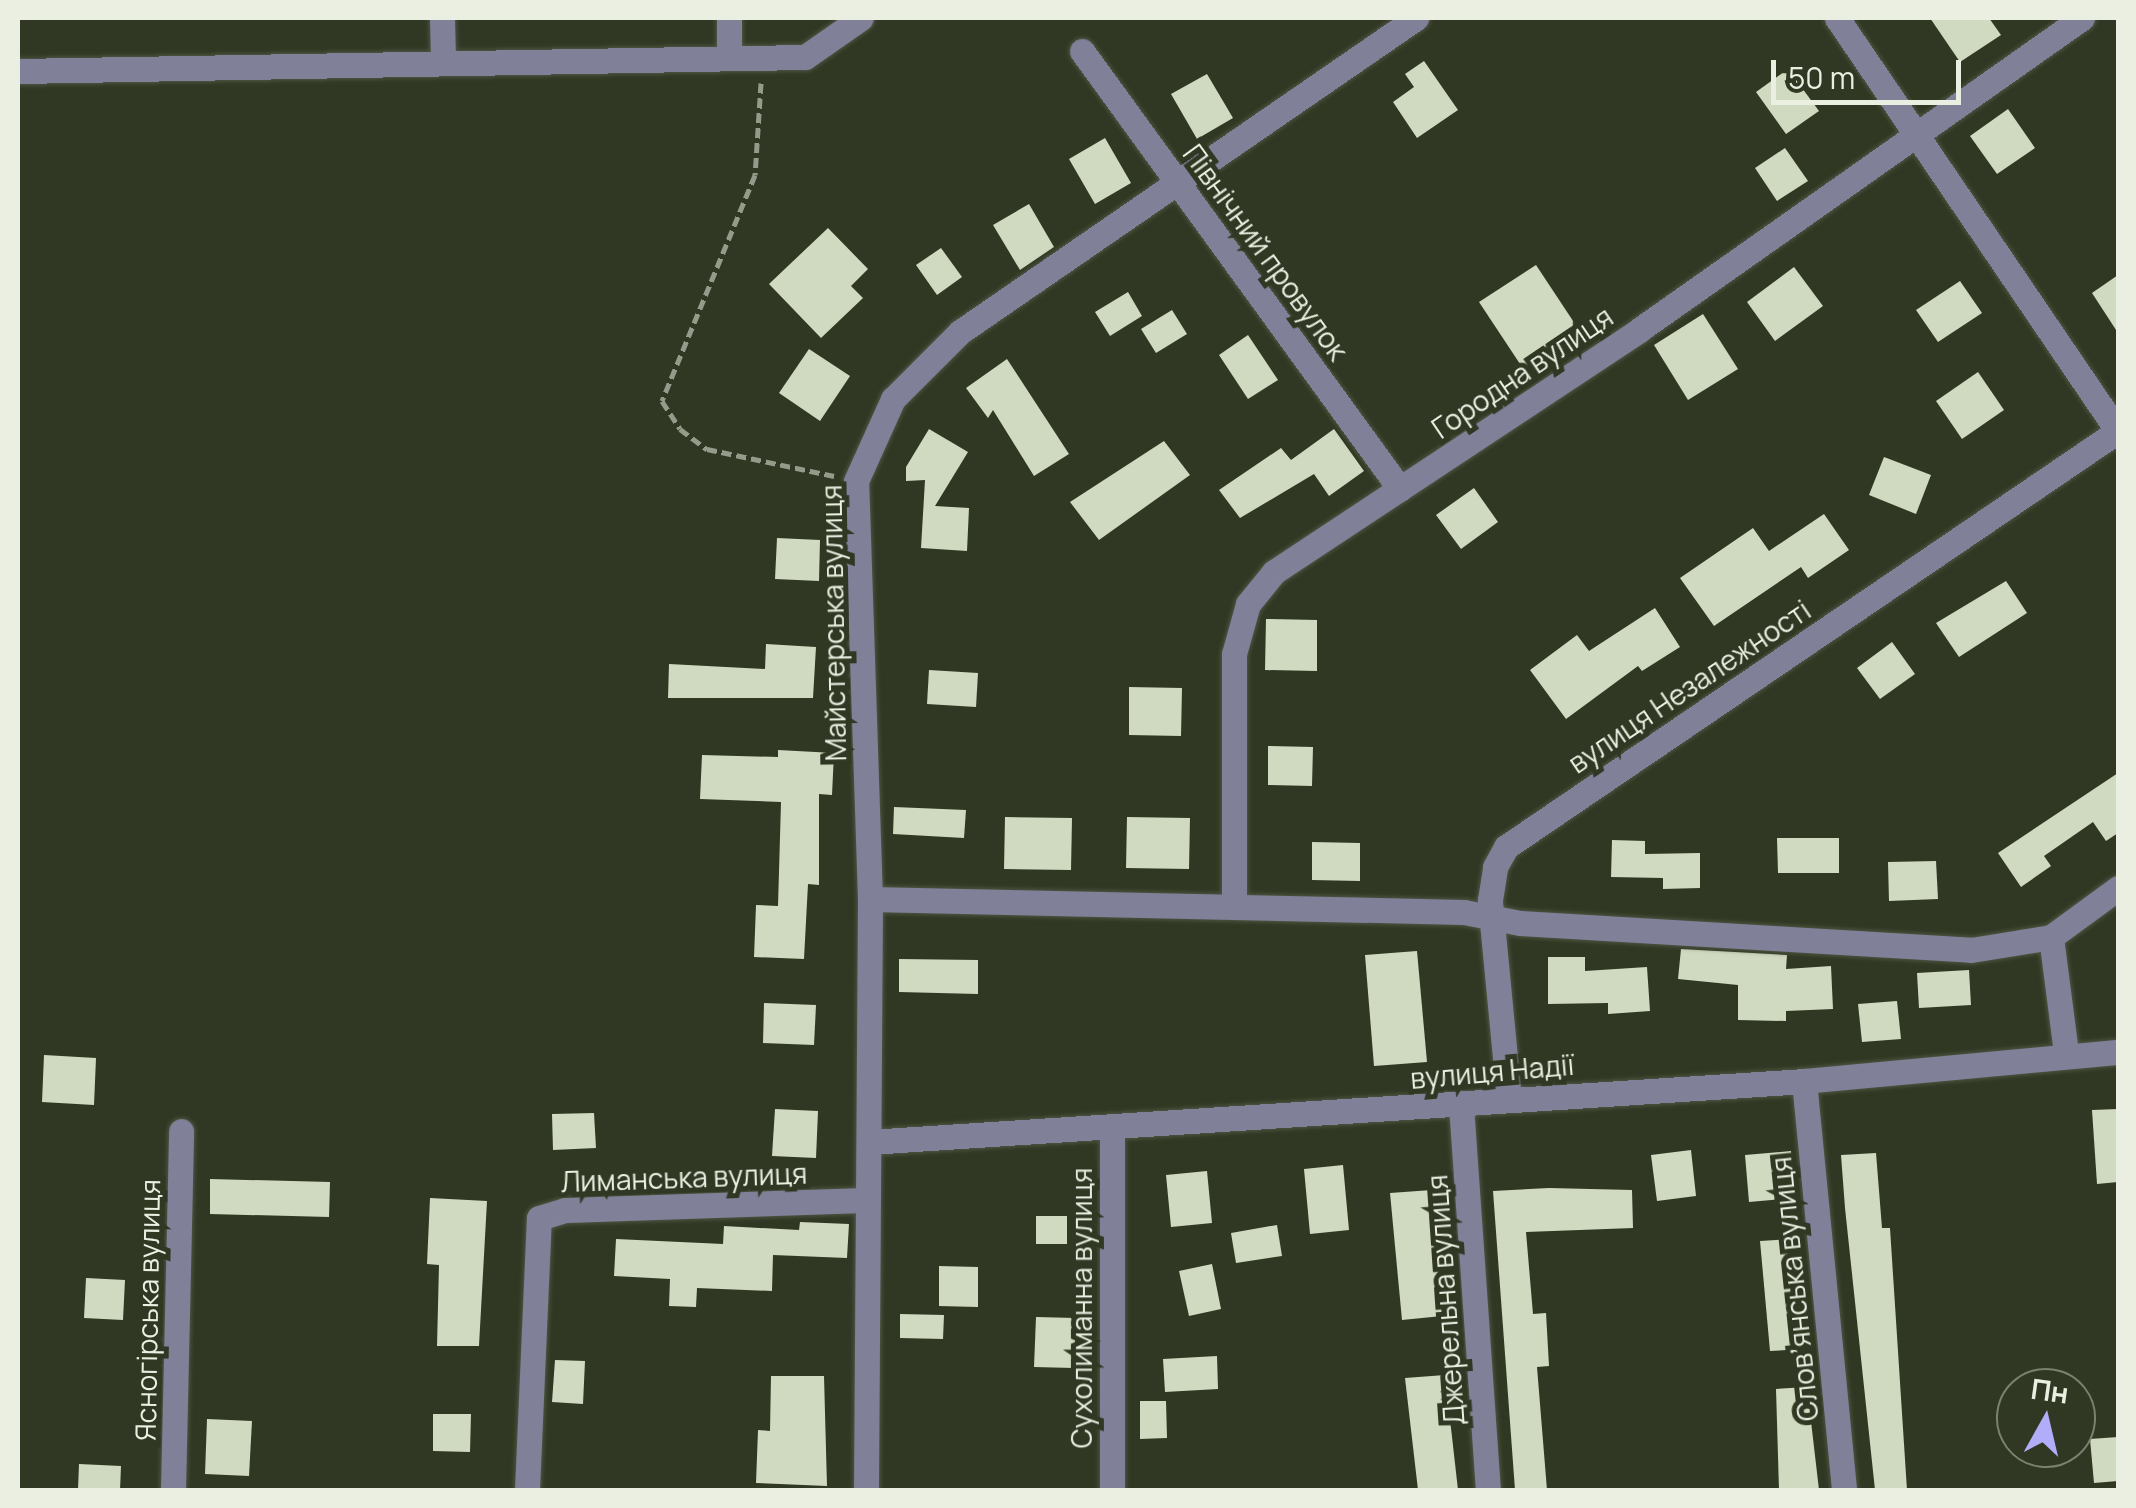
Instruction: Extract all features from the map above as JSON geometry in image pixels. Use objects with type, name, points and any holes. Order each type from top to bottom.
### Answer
[{"type":"street","points":[[442,18],[442,58]]},
{"type":"street","points":[[728,58],[729,18]]},
{"type":"street","points":[[18,70],[442,58],[806,57],[861,18]]},
{"type":"street","name":"Майстерська вулиця","points":[[866,1490],[870,899],[856,481],[893,399],[918,369],[960,332],[1416,18]]},
{"type":"street","points":[[1836,18],[1918,131],[2118,431]]},
{"type":"street","name":"Городна вулиця","points":[[1234,905],[1238,627],[1274,572],[2082,18]]},
{"type":"street","name":"Північний провулок","points":[[1082,50],[1400,489]]},
{"type":"street","name":"вулиця Незалежності","points":[[1508,1099],[1491,916],[1495,867],[1521,836],[2118,431]]},
{"type":"street","points":[[870,899],[1234,905],[1491,916],[1520,924],[1970,950],[2051,937],[2118,888]]},
{"type":"street","points":[[2051,937],[2066,1053]]},
{"type":"street","name":"вулиця Надії","points":[[869,1142],[1804,1081],[2066,1053],[2118,1052]]},
{"type":"street","name":"Словʼянська вулиця","points":[[1804,1081],[1844,1490]]},
{"type":"street","name":"Джерельна вулиця","points":[[1461,1105],[1488,1490]]},
{"type":"street","name":"Сухолиманна вулиця","points":[[1112,1126],[1112,1490]]},
{"type":"street","name":"Ясногірська вулиця","points":[[173,1490],[181,1131]]},
{"type":"street","name":"Лиманська вулиця","points":[[526,1490],[539,1218],[565,1210],[868,1200]]},
{"type":"path","points":[[762,57],[755,176],[662,401],[680,429],[706,449],[856,481]]},
{"type":"building","points":[[1930,18],[1989,18],[2001,35],[1960,62]]},
{"type":"building","points":[[1424,61],[1458,110],[1417,138],[1393,102],[1414,87],[1405,74]]},
{"type":"building","points":[[1788,69],[1819,111],[1786,134],[1756,92]]},
{"type":"building","points":[[1207,74],[1233,118],[1197,139],[1171,94]]},
{"type":"building","points":[[2008,109],[2035,148],[1997,174],[1970,136]]},
{"type":"building","points":[[1105,138],[1131,183],[1095,204],[1069,159]]},
{"type":"building","points":[[1785,148],[1808,181],[1777,201],[1755,168]]},
{"type":"building","points":[[1029,204],[1054,247],[1020,270],[993,225]]},
{"type":"building","points":[[828,228],[868,269],[851,286],[863,298],[821,338],[769,284]]},
{"type":"building","points":[[941,248],[962,277],[937,295],[916,265]]},
{"type":"building","points":[[1536,265],[1583,336],[1526,373],[1479,302]]},
{"type":"building","points":[[1794,267],[1823,306],[1775,341],[1747,302]]},
{"type":"building","points":[[2118,275],[2118,333],[2092,293]]},
{"type":"building","points":[[1960,281],[1982,313],[1938,342],[1916,310]]},
{"type":"building","points":[[1128,292],[1142,316],[1110,336],[1095,312]]},
{"type":"building","points":[[1172,310],[1187,334],[1156,353],[1141,329]]},
{"type":"building","points":[[1703,314],[1738,369],[1688,400],[1654,345]]},
{"type":"building","points":[[1248,335],[1278,380],[1248,399],[1219,355]]},
{"type":"building","points":[[809,349],[850,376],[820,421],[779,393]]},
{"type":"building","points":[[1007,359],[1069,454],[1034,476],[993,410],[988,418],[966,388]]},
{"type":"building","points":[[1978,372],[2004,410],[1962,439],[1936,401]]},
{"type":"building","points":[[929,429],[968,452],[935,506],[969,508],[967,551],[921,548],[925,480],[906,481],[906,467]]},
{"type":"building","points":[[1334,429],[1364,471],[1329,496],[1314,474],[1240,518],[1219,490],[1281,448],[1291,460]]},
{"type":"building","points":[[1164,441],[1190,475],[1099,540],[1070,502]]},
{"type":"building","points":[[1884,457],[1931,475],[1916,514],[1869,495]]},
{"type":"building","points":[[1474,488],[1498,522],[1461,549],[1436,515]]},
{"type":"building","points":[[1824,514],[1849,550],[1808,578],[1801,567],[1714,626],[1680,578],[1753,528],[1769,551]]},
{"type":"building","points":[[777,538],[820,540],[819,581],[775,579]]},
{"type":"building","points":[[2006,581],[2027,613],[1959,657],[1936,623]]},
{"type":"building","points":[[1655,608],[1680,647],[1642,671],[1638,666],[1566,719],[1530,670],[1577,635],[1589,651]]},
{"type":"building","points":[[1266,619],[1317,620],[1317,671],[1265,670]]},
{"type":"building","points":[[1892,642],[1915,674],[1880,699],[1857,668]]},
{"type":"building","points":[[766,644],[816,647],[813,698],[668,698],[669,664],[765,669]]},
{"type":"building","points":[[929,670],[978,673],[976,707],[927,704]]},
{"type":"building","points":[[1129,687],[1182,688],[1181,736],[1129,735]]},
{"type":"building","points":[[1268,746],[1313,747],[1312,786],[1268,785]]},
{"type":"building","points":[[778,750],[834,753],[832,795],[819,794],[819,885],[808,884],[804,959],[754,957],[756,905],[778,906],[781,802],[700,799],[702,755],[778,757]]},
{"type":"building","points":[[2118,773],[2118,833],[2106,841],[2093,822],[2044,856],[2051,866],[2021,887],[1998,853]]},
{"type":"building","points":[[894,807],[966,810],[964,838],[893,834]]},
{"type":"building","points":[[1005,817],[1072,818],[1071,870],[1004,869]]},
{"type":"building","points":[[1127,817],[1190,818],[1189,869],[1126,868]]},
{"type":"building","points":[[1777,838],[1839,838],[1839,873],[1778,873]]},
{"type":"building","points":[[1612,840],[1645,841],[1645,854],[1700,853],[1700,888],[1663,889],[1663,878],[1611,877]]},
{"type":"building","points":[[1312,842],[1360,843],[1360,881],[1312,880]]},
{"type":"building","points":[[1936,861],[1938,899],[1889,901],[1888,862]]},
{"type":"building","points":[[1681,949],[1787,955],[1786,969],[1831,966],[1833,1009],[1786,1011],[1786,1021],[1738,1020],[1738,985],[1678,979]]},
{"type":"building","points":[[1417,951],[1427,1062],[1374,1066],[1365,955]]},
{"type":"building","points":[[1548,957],[1585,957],[1585,971],[1647,967],[1650,1011],[1608,1014],[1608,1003],[1548,1004]]},
{"type":"building","points":[[899,959],[978,960],[978,994],[899,992]]},
{"type":"building","points":[[1969,970],[1971,1005],[1919,1008],[1917,973]]},
{"type":"building","points":[[1897,1001],[1901,1039],[1862,1042],[1858,1004]]},
{"type":"building","points":[[764,1003],[816,1005],[814,1045],[763,1043]]},
{"type":"building","points":[[44,1055],[96,1058],[94,1105],[42,1102]]},
{"type":"building","points":[[775,1109],[818,1111],[816,1158],[772,1156]]},
{"type":"building","points":[[2118,1109],[2118,1182],[2097,1184],[2092,1110]]},
{"type":"building","points":[[594,1113],[596,1148],[553,1150],[552,1114]]},
{"type":"building","points":[[1691,1150],[1696,1196],[1657,1201],[1651,1155]]},
{"type":"building","points":[[1791,1151],[1795,1198],[1749,1202],[1745,1155]]},
{"type":"building","points":[[1876,1153],[1882,1228],[1890,1228],[1907,1490],[1875,1490],[1845,1208],[1841,1155]]},
{"type":"building","points":[[1343,1165],[1349,1230],[1310,1234],[1304,1169]]},
{"type":"building","points":[[1207,1171],[1212,1223],[1171,1227],[1166,1175]]},
{"type":"building","points":[[210,1179],[330,1182],[329,1217],[210,1214]]},
{"type":"building","points":[[1432,1190],[1442,1316],[1402,1320],[1390,1193]]},
{"type":"building","points":[[1632,1190],[1633,1228],[1526,1232],[1533,1314],[1546,1313],[1549,1366],[1537,1367],[1547,1490],[1515,1490],[1493,1191]]},
{"type":"building","points":[[430,1198],[487,1201],[479,1346],[437,1346],[439,1265],[427,1264]]},
{"type":"building","points":[[1036,1216],[1067,1216],[1067,1244],[1036,1244]]},
{"type":"building","points":[[800,1222],[849,1224],[847,1258],[773,1255],[772,1291],[697,1288],[696,1307],[669,1306],[670,1279],[614,1276],[616,1239],[723,1244],[724,1226],[799,1230]]},
{"type":"building","points":[[1277,1225],[1282,1256],[1236,1263],[1231,1233]]},
{"type":"building","points":[[1793,1239],[1805,1349],[1770,1351],[1760,1241]]},
{"type":"building","points":[[1212,1264],[1221,1309],[1189,1316],[1179,1271]]},
{"type":"building","points":[[939,1266],[978,1267],[978,1307],[939,1306]]},
{"type":"building","points":[[86,1278],[125,1280],[123,1320],[84,1318]]},
{"type":"building","points":[[900,1314],[944,1315],[943,1339],[900,1338]]},
{"type":"building","points":[[1036,1317],[1076,1318],[1074,1368],[1034,1367]]},
{"type":"building","points":[[1217,1356],[1218,1389],[1165,1392],[1163,1359]]},
{"type":"building","points":[[555,1360],[585,1361],[583,1404],[552,1402]]},
{"type":"building","points":[[1445,1375],[1458,1490],[1418,1490],[1405,1378]]},
{"type":"building","points":[[771,1376],[824,1376],[827,1486],[756,1483],[758,1430],[770,1431]]},
{"type":"building","points":[[1807,1387],[1819,1490],[1779,1490],[1776,1389]]},
{"type":"building","points":[[1140,1401],[1166,1401],[1167,1438],[1140,1439]]},
{"type":"building","points":[[433,1414],[471,1414],[470,1452],[433,1451]]},
{"type":"building","points":[[207,1419],[252,1421],[249,1476],[205,1474]]},
{"type":"building","points":[[2118,1437],[2118,1481],[2094,1483],[2096,1439]]},
{"type":"building","points":[[79,1464],[121,1466],[120,1490],[78,1490]]}]
